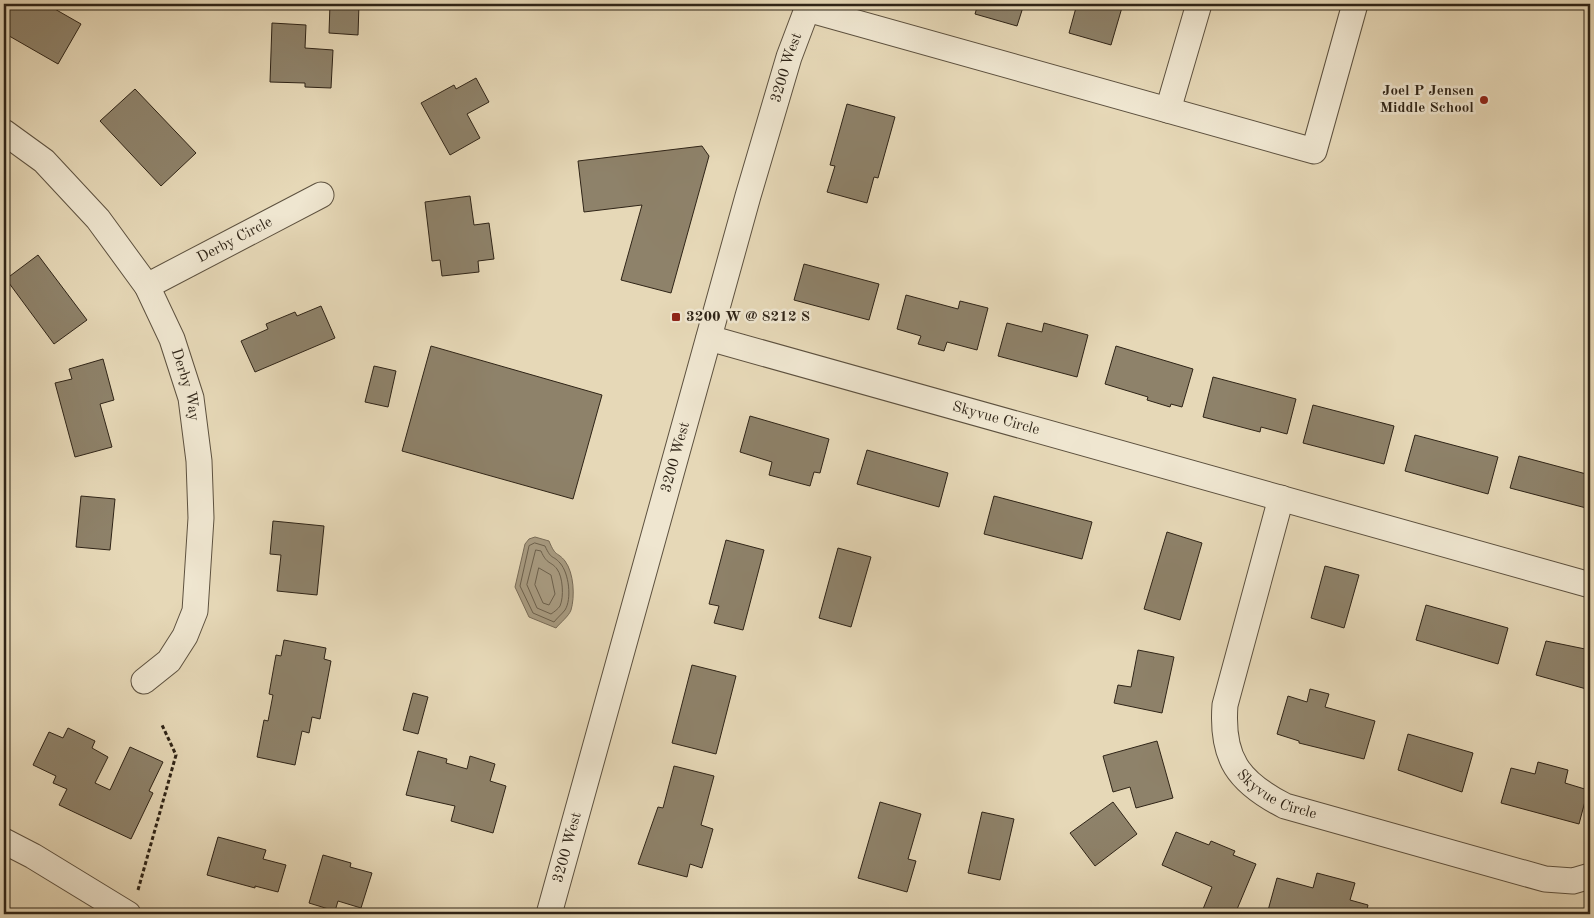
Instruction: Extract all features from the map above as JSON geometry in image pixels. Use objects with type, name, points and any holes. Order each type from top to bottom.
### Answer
[{"type":"street","points":[[1168,110],[1199,4]]},
{"type":"street","points":[[808,7],[1314,150],[1355,4]]},
{"type":"street","name":"3200 West","points":[[549,914],[789,57],[808,7]]},
{"type":"street","name":"Derby Way","points":[[4,132],[44,161],[98,218],[148,286],[172,339],[191,398],[199,461],[201,518],[195,611],[185,636],[169,661],[144,682]]},
{"type":"street","name":"Derby Circle","points":[[148,286],[321,194]]},
{"type":"street","name":"Skyvue Circle","points":[[709,338],[1590,585]]},
{"type":"street","name":"Skyvue Circle","points":[[1281,498],[1225,705],[1223,730],[1228,753],[1237,769],[1250,785],[1285,806],[1544,879],[1573,881],[1590,876]]},
{"type":"street","points":[[4,841],[33,856],[128,914]]},
{"type":"path","points":[[138,891],[176,756],[162,725]]},
{"type":"water","points":[[535,537],[549,541],[555,552],[565,561],[572,578],[573,599],[571,610],[556,628],[529,617],[515,587],[525,544],[529,539]]},
{"type":"building","points":[[4,4],[46,4],[81,24],[58,64],[4,33]]},
{"type":"building","points":[[330,4],[359,4],[358,35],[329,33]]},
{"type":"building","points":[[978,4],[1024,4],[1017,26],[975,14]]},
{"type":"building","points":[[1077,4],[1123,4],[1111,45],[1069,33]]},
{"type":"building","points":[[272,23],[306,25],[305,48],[333,50],[331,88],[305,87],[305,83],[270,82]]},
{"type":"building","points":[[476,78],[489,102],[467,114],[480,138],[450,155],[421,103],[454,85],[456,89]]},
{"type":"building","points":[[135,89],[196,153],[161,186],[100,121]]},
{"type":"building","points":[[847,104],[895,117],[878,178],[874,177],[867,203],[827,192],[835,166],[830,165]]},
{"type":"building","points":[[702,146],[709,156],[671,293],[621,280],[642,205],[584,212],[578,161]]},
{"type":"building","points":[[470,196],[474,225],[489,223],[494,259],[478,261],[479,272],[442,276],[440,260],[432,261],[425,202]]},
{"type":"building","points":[[38,255],[87,320],[54,344],[6,279]]},
{"type":"building","points":[[804,264],[879,284],[869,320],[794,300]]},
{"type":"building","points":[[906,295],[958,309],[960,301],[988,308],[977,350],[947,342],[944,351],[918,344],[921,336],[897,329]]},
{"type":"building","points":[[321,306],[335,338],[255,372],[241,341],[268,329],[266,324],[295,312],[297,316]]},
{"type":"building","points":[[1007,323],[1042,332],[1044,323],[1088,335],[1077,377],[998,356]]},
{"type":"building","points":[[431,346],[602,395],[573,499],[402,451]]},
{"type":"building","points":[[1116,346],[1193,369],[1182,407],[1171,404],[1170,407],[1147,400],[1148,397],[1105,384]]},
{"type":"building","points":[[103,359],[114,400],[100,404],[112,447],[75,457],[55,383],[72,379],[69,369]]},
{"type":"building","points":[[374,366],[396,371],[388,407],[365,402]]},
{"type":"building","points":[[1213,377],[1296,399],[1287,434],[1261,427],[1260,432],[1203,417]]},
{"type":"building","points":[[1313,405],[1394,426],[1384,464],[1303,443]]},
{"type":"building","points":[[750,416],[829,439],[820,473],[814,472],[810,486],[769,475],[772,462],[740,452]]},
{"type":"building","points":[[1415,435],[1498,457],[1488,494],[1405,471]]},
{"type":"building","points":[[867,450],[948,473],[939,507],[857,484]]},
{"type":"building","points":[[1519,456],[1590,475],[1590,509],[1510,488]]},
{"type":"building","points":[[81,496],[115,499],[110,550],[76,547]]},
{"type":"building","points":[[994,496],[1092,522],[1082,559],[984,534]]},
{"type":"building","points":[[273,521],[324,526],[317,595],[277,591],[281,555],[270,554]]},
{"type":"building","points":[[1167,532],[1202,543],[1180,620],[1144,609]]},
{"type":"building","points":[[726,540],[764,550],[743,630],[714,623],[719,606],[709,604]]},
{"type":"building","points":[[838,548],[871,557],[851,627],[819,618]]},
{"type":"building","points":[[1325,566],[1359,575],[1344,628],[1311,618]]},
{"type":"building","points":[[1426,605],[1508,628],[1498,664],[1416,640]]},
{"type":"building","points":[[284,640],[326,648],[324,659],[331,661],[320,719],[312,717],[309,733],[302,731],[295,765],[257,757],[264,720],[268,721],[273,695],[269,694],[276,655],[281,656]]},
{"type":"building","points":[[1546,641],[1590,650],[1590,690],[1536,675]]},
{"type":"building","points":[[1138,650],[1174,657],[1162,713],[1114,703],[1118,685],[1131,687]]},
{"type":"building","points":[[692,665],[736,676],[716,754],[672,743]]},
{"type":"building","points":[[1310,689],[1329,694],[1325,707],[1375,721],[1364,759],[1299,743],[1299,741],[1277,734],[1288,696],[1307,702]]},
{"type":"building","points":[[413,693],[428,697],[418,734],[403,730]]},
{"type":"building","points":[[68,728],[95,741],[92,748],[108,757],[95,783],[110,790],[130,747],[163,762],[149,791],[153,793],[131,839],[59,805],[67,789],[53,783],[56,776],[33,765],[49,732],[63,738]]},
{"type":"building","points":[[1408,734],[1473,753],[1462,792],[1398,770]]},
{"type":"building","points":[[1157,741],[1173,798],[1136,808],[1130,787],[1113,792],[1103,756]]},
{"type":"building","points":[[418,751],[447,759],[446,763],[467,769],[470,756],[495,764],[490,781],[506,786],[493,833],[451,821],[455,806],[406,795]]},
{"type":"building","points":[[1538,762],[1568,770],[1565,783],[1588,790],[1579,824],[1501,803],[1511,768],[1535,774]]},
{"type":"building","points":[[674,766],[714,776],[701,825],[713,829],[702,868],[690,864],[687,877],[638,864],[658,807],[663,808]]},
{"type":"building","points":[[880,802],[921,814],[908,859],[916,861],[907,892],[858,878]]},
{"type":"building","points":[[1113,802],[1137,834],[1095,866],[1070,833]]},
{"type":"building","points":[[982,812],[1014,819],[1000,880],[968,873]]},
{"type":"building","points":[[1176,832],[1209,845],[1211,841],[1235,851],[1233,855],[1256,864],[1235,914],[1201,914],[1212,887],[1162,865]]},
{"type":"building","points":[[218,837],[266,850],[263,859],[286,865],[278,892],[207,875]]},
{"type":"building","points":[[323,855],[351,863],[350,867],[372,873],[361,908],[338,901],[335,911],[309,903]]},
{"type":"building","points":[[1317,873],[1355,883],[1350,900],[1368,905],[1366,914],[1267,914],[1277,878],[1313,888]]},
{"type":"place","name":"Joel P Jensen Middle School","points":[[1484,100]]},
{"type":"place","name":"3200 W @ 8212 S","points":[[676,317]]}]
